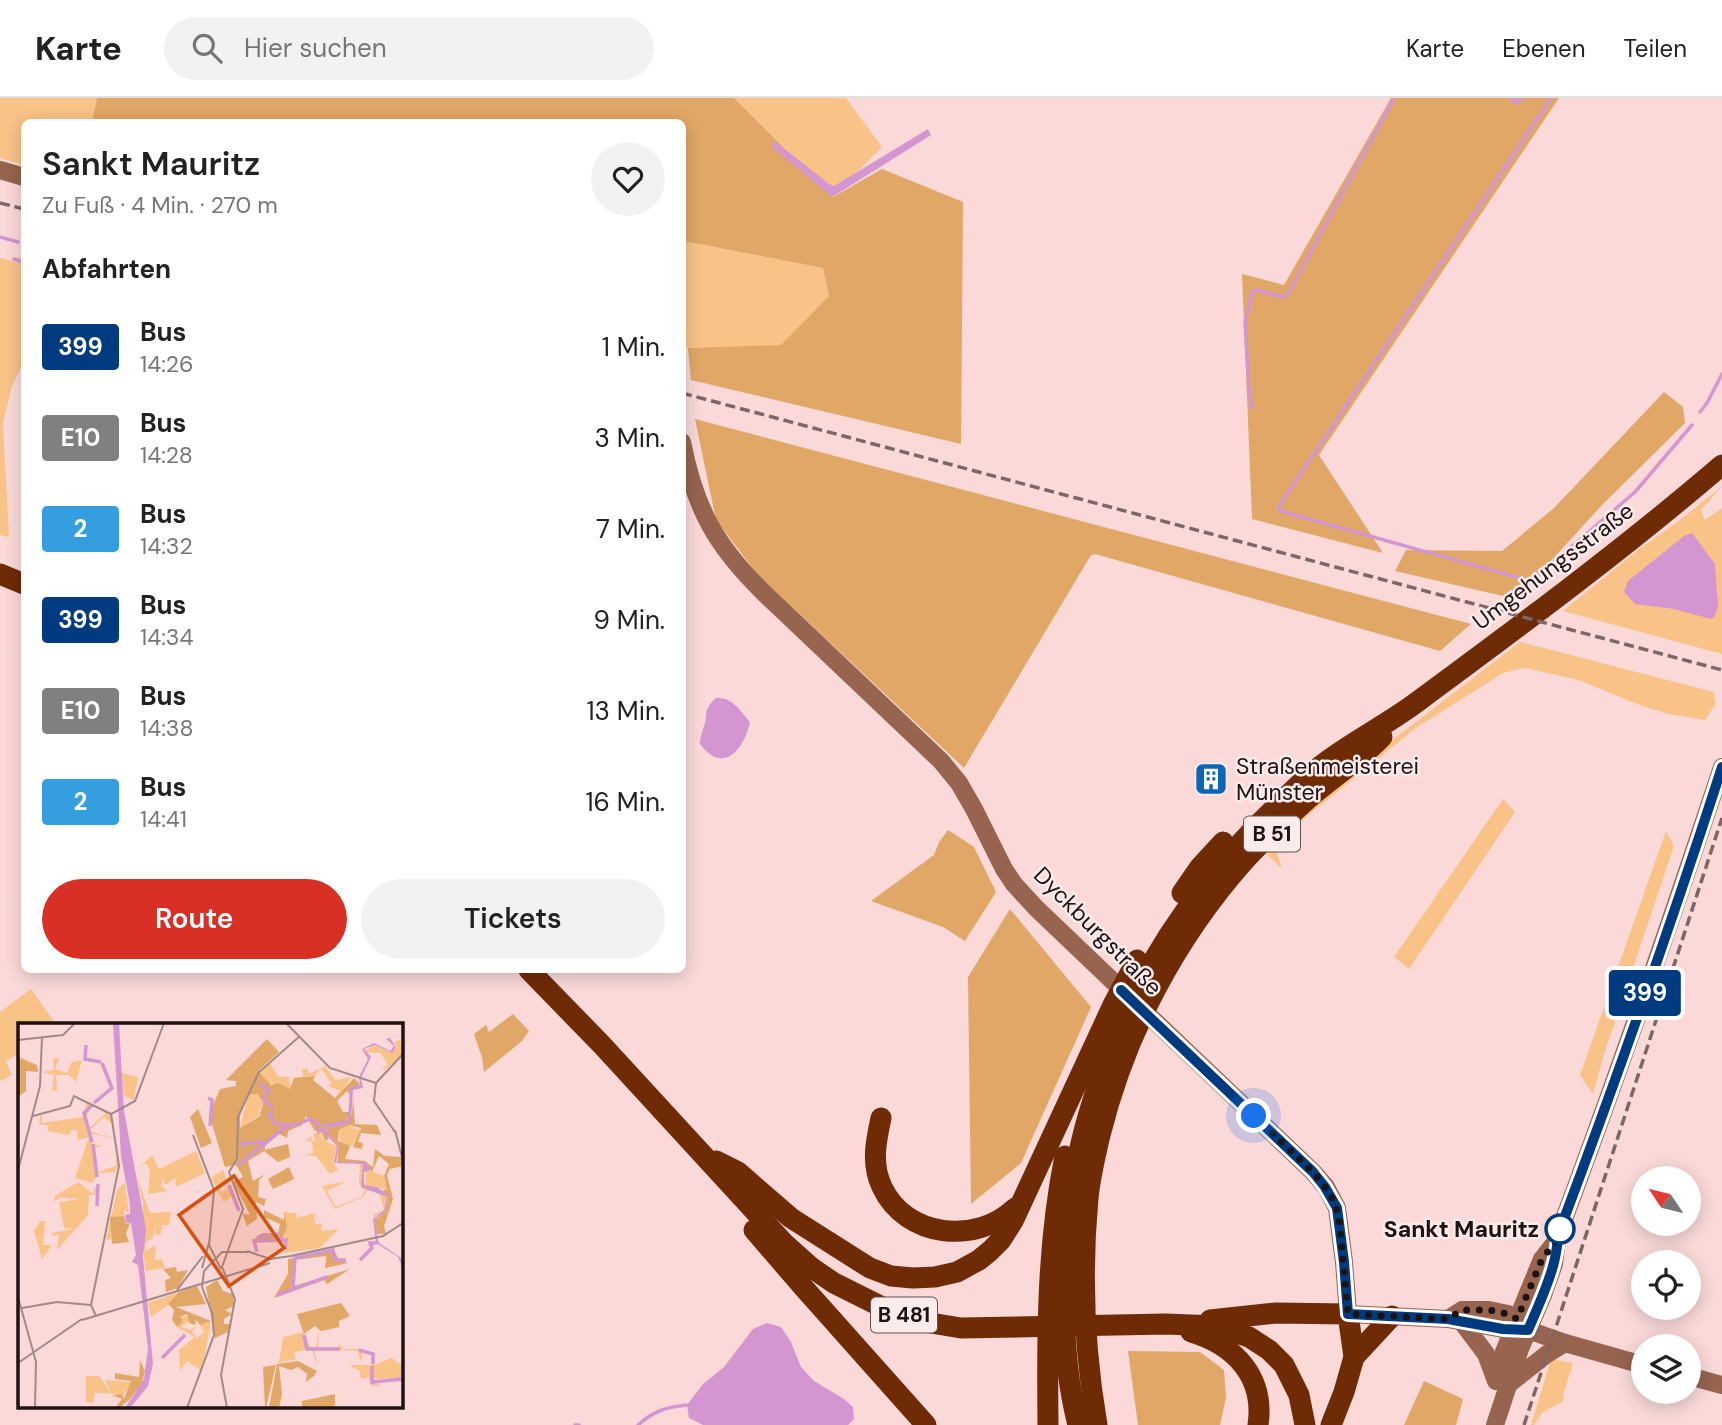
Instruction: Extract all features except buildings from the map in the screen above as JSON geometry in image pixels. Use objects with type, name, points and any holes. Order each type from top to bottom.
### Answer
[{"type":"highway","name":"Umgehungsstraße","points":[[1145,976],[1157,926],[1200,867],[1239,823],[1413,705],[1633,539],[1722,465]]},
{"type":"highway","points":[[0,575],[21,583]]},
{"type":"highway","name":"Umgehungsstraße","points":[[1145,976],[1179,947],[1205,909],[1245,860],[1310,798],[1370,750],[1413,705]]},
{"type":"highway","name":"B 481","points":[[532,973],[784,1243],[834,1283],[888,1310],[919,1321],[961,1328],[1166,1324],[1276,1313],[1348,1314]]},
{"type":"highway","points":[[702,1154],[738,1172],[791,1218],[870,1268],[891,1276],[913,1278],[957,1272],[979,1260],[1001,1240],[1022,1202],[1089,1059],[1125,1017],[1145,976]]},
{"type":"highway","name":"B 51","points":[[1078,1425],[1072,1400],[1065,1307],[1085,1250],[1088,1196],[1096,1156],[1126,1050],[1125,1017],[1145,976]]},
{"type":"highway","points":[[1048,1425],[1067,1351],[1065,1307],[1052,1245],[1059,1186],[1089,1059]]},
{"type":"highway","points":[[881,1118],[874,1152],[881,1186],[894,1206],[918,1224],[950,1232],[970,1231],[993,1224],[1022,1202]]},
{"type":"highway","points":[[746,1201],[754,1231],[924,1424]]},
{"type":"highway","points":[[1331,1425],[1354,1357],[1348,1314]]},
{"type":"highway","points":[[1354,1357],[1392,1316]]},
{"type":"highway","points":[[1166,1324],[1210,1338],[1233,1353],[1248,1370],[1258,1392],[1258,1425]]},
{"type":"highway","points":[[1166,1324],[1216,1326],[1249,1337],[1269,1350],[1284,1365],[1299,1395],[1305,1425]]},
{"type":"highway","name":"B 51","points":[[1067,1351],[1097,1425]]},
{"type":"street","points":[[0,170],[21,176]]},
{"type":"street","name":"Dyckburgstraße","points":[[686,460],[699,505],[715,536],[737,565],[941,761],[959,783],[1014,884],[1325,1187],[1334,1201],[1339,1217],[1348,1314]]},
{"type":"street","points":[[1495,1425],[1502,1401],[1502,1379],[1519,1326],[1543,1295],[1554,1264],[1557,1240],[1722,767]]},
{"type":"street","points":[[1348,1314],[1519,1326],[1565,1343],[1631,1361]]},
{"type":"street","points":[[1455,1320],[1486,1354],[1502,1379]]},
{"type":"street","points":[[1502,1379],[1565,1343]]},
{"type":"street","points":[[1701,1379],[1722,1385]]},
{"type":"shaded area","points":[[0,98],[97,98],[93,119],[21,119],[21,164],[0,158]]},
{"type":"shaded area","points":[[97,98],[734,98],[833,197],[882,169],[963,202],[961,444],[691,380],[688,348],[781,345],[829,296],[823,268],[686,242],[686,119],[93,119]]},
{"type":"shaded area","points":[[734,98],[846,98],[882,147],[833,197]]},
{"type":"shaded area","points":[[1391,98],[1559,98],[1319,455],[1383,553],[1252,519],[1242,274],[1284,285]]},
{"type":"shaded area","points":[[928,129],[931,135],[834,196],[772,147],[772,143],[776,142],[834,186]]},
{"type":"shaded area","points":[[686,242],[823,268],[829,296],[781,346],[688,348]]},
{"type":"shaded area","points":[[0,258],[21,263],[21,367],[12,386],[3,423],[9,537],[0,535]]},
{"type":"shaded area","points":[[1664,392],[1683,407],[1685,423],[1603,504],[1516,599],[1395,571],[1406,550],[1502,551],[1554,508]]},
{"type":"shaded area","points":[[695,419],[1471,624],[1440,651],[1091,555],[964,768],[758,575],[716,520]]},
{"type":"shaded area","points":[[1722,486],[1701,510],[1705,520],[1722,508],[1722,654],[1563,611],[1638,550]]},
{"type":"shaded area","points":[[1692,533],[1715,564],[1718,606],[1715,616],[1711,619],[1674,609],[1635,604],[1624,592],[1628,581],[1684,536]]},
{"type":"shaded area","points":[[1520,642],[1714,692],[1715,705],[1705,720],[1668,714],[1579,680],[1524,668],[1503,673],[1416,728],[1306,817],[1276,850],[1282,869],[1264,851],[1301,810]]},
{"type":"shaded area","points":[[716,698],[732,702],[750,722],[738,749],[724,758],[717,758],[700,744],[707,709]]},
{"type":"shaded area","points":[[1503,799],[1515,812],[1409,969],[1394,957]]},
{"type":"shaded area","points":[[948,830],[974,847],[996,892],[965,941],[943,927],[871,901],[934,855]]},
{"type":"shaded area","points":[[1666,831],[1674,846],[1593,1094],[1580,1075]]},
{"type":"shaded area","points":[[1010,909],[1091,1007],[1021,1163],[971,1204],[968,977]]},
{"type":"shaded area","points":[[31,989],[55,1023],[18,1023],[18,1055],[6,1061],[12,1075],[0,1081],[0,1012]]},
{"type":"shaded area","points":[[513,1014],[529,1031],[522,1041],[484,1072],[474,1034],[486,1025],[489,1032]]},
{"type":"shaded area","points":[[767,1323],[781,1327],[791,1342],[801,1367],[814,1381],[853,1407],[854,1419],[848,1425],[703,1425],[689,1418],[687,1405],[703,1384],[724,1367],[753,1329]]},
{"type":"shaded area","points":[[1128,1351],[1200,1352],[1224,1370],[1226,1398],[1220,1425],[1138,1425]]},
{"type":"shaded area","points":[[1551,1359],[1573,1363],[1563,1401],[1542,1413],[1534,1425],[1531,1425]]},
{"type":"shaded area","points":[[1424,1381],[1463,1399],[1456,1425],[1404,1425]]},
{"type":"waterway","points":[[1252,408],[1245,322],[1252,292],[1256,290],[1283,297],[1289,292],[1394,98]]},
{"type":"waterway","points":[[1511,98],[1516,103],[1522,98]]},
{"type":"waterway","points":[[1541,584],[1280,511],[1279,506],[1551,98]]},
{"type":"waterway","points":[[0,237],[18,242]]},
{"type":"waterway","points":[[14,259],[21,261]]},
{"type":"waterway","points":[[1700,412],[1722,374]]},
{"type":"waterway","points":[[1526,586],[1635,492],[1692,425]]},
{"type":"waterway","points":[[638,1425],[661,1410],[687,1405]]},
{"type":"railway","points":[[0,203],[21,208]]},
{"type":"railway","points":[[686,394],[1722,670]]},
{"type":"railway","points":[[1524,1425],[1722,818]]},
{"type":"bus line","name":"399","points":[[1121,990],[1313,1172],[1325,1187],[1334,1201],[1339,1217],[1348,1314],[1448,1319],[1503,1329],[1528,1330],[1554,1264],[1561,1227],[1695,851],[1722,767]]},
{"type":"place","name":"Straßenmeisterei Münster","points":[[1211,779]]},
{"type":"place","name":"Sankt Mauritz","points":[[1560,1229]]},
{"type":"route","points":[[1254,1116],[1313,1172],[1334,1201],[1339,1217],[1348,1314],[1448,1319],[1462,1310],[1489,1310],[1517,1319],[1542,1259],[1557,1240],[1561,1227],[1560,1229]]}]
